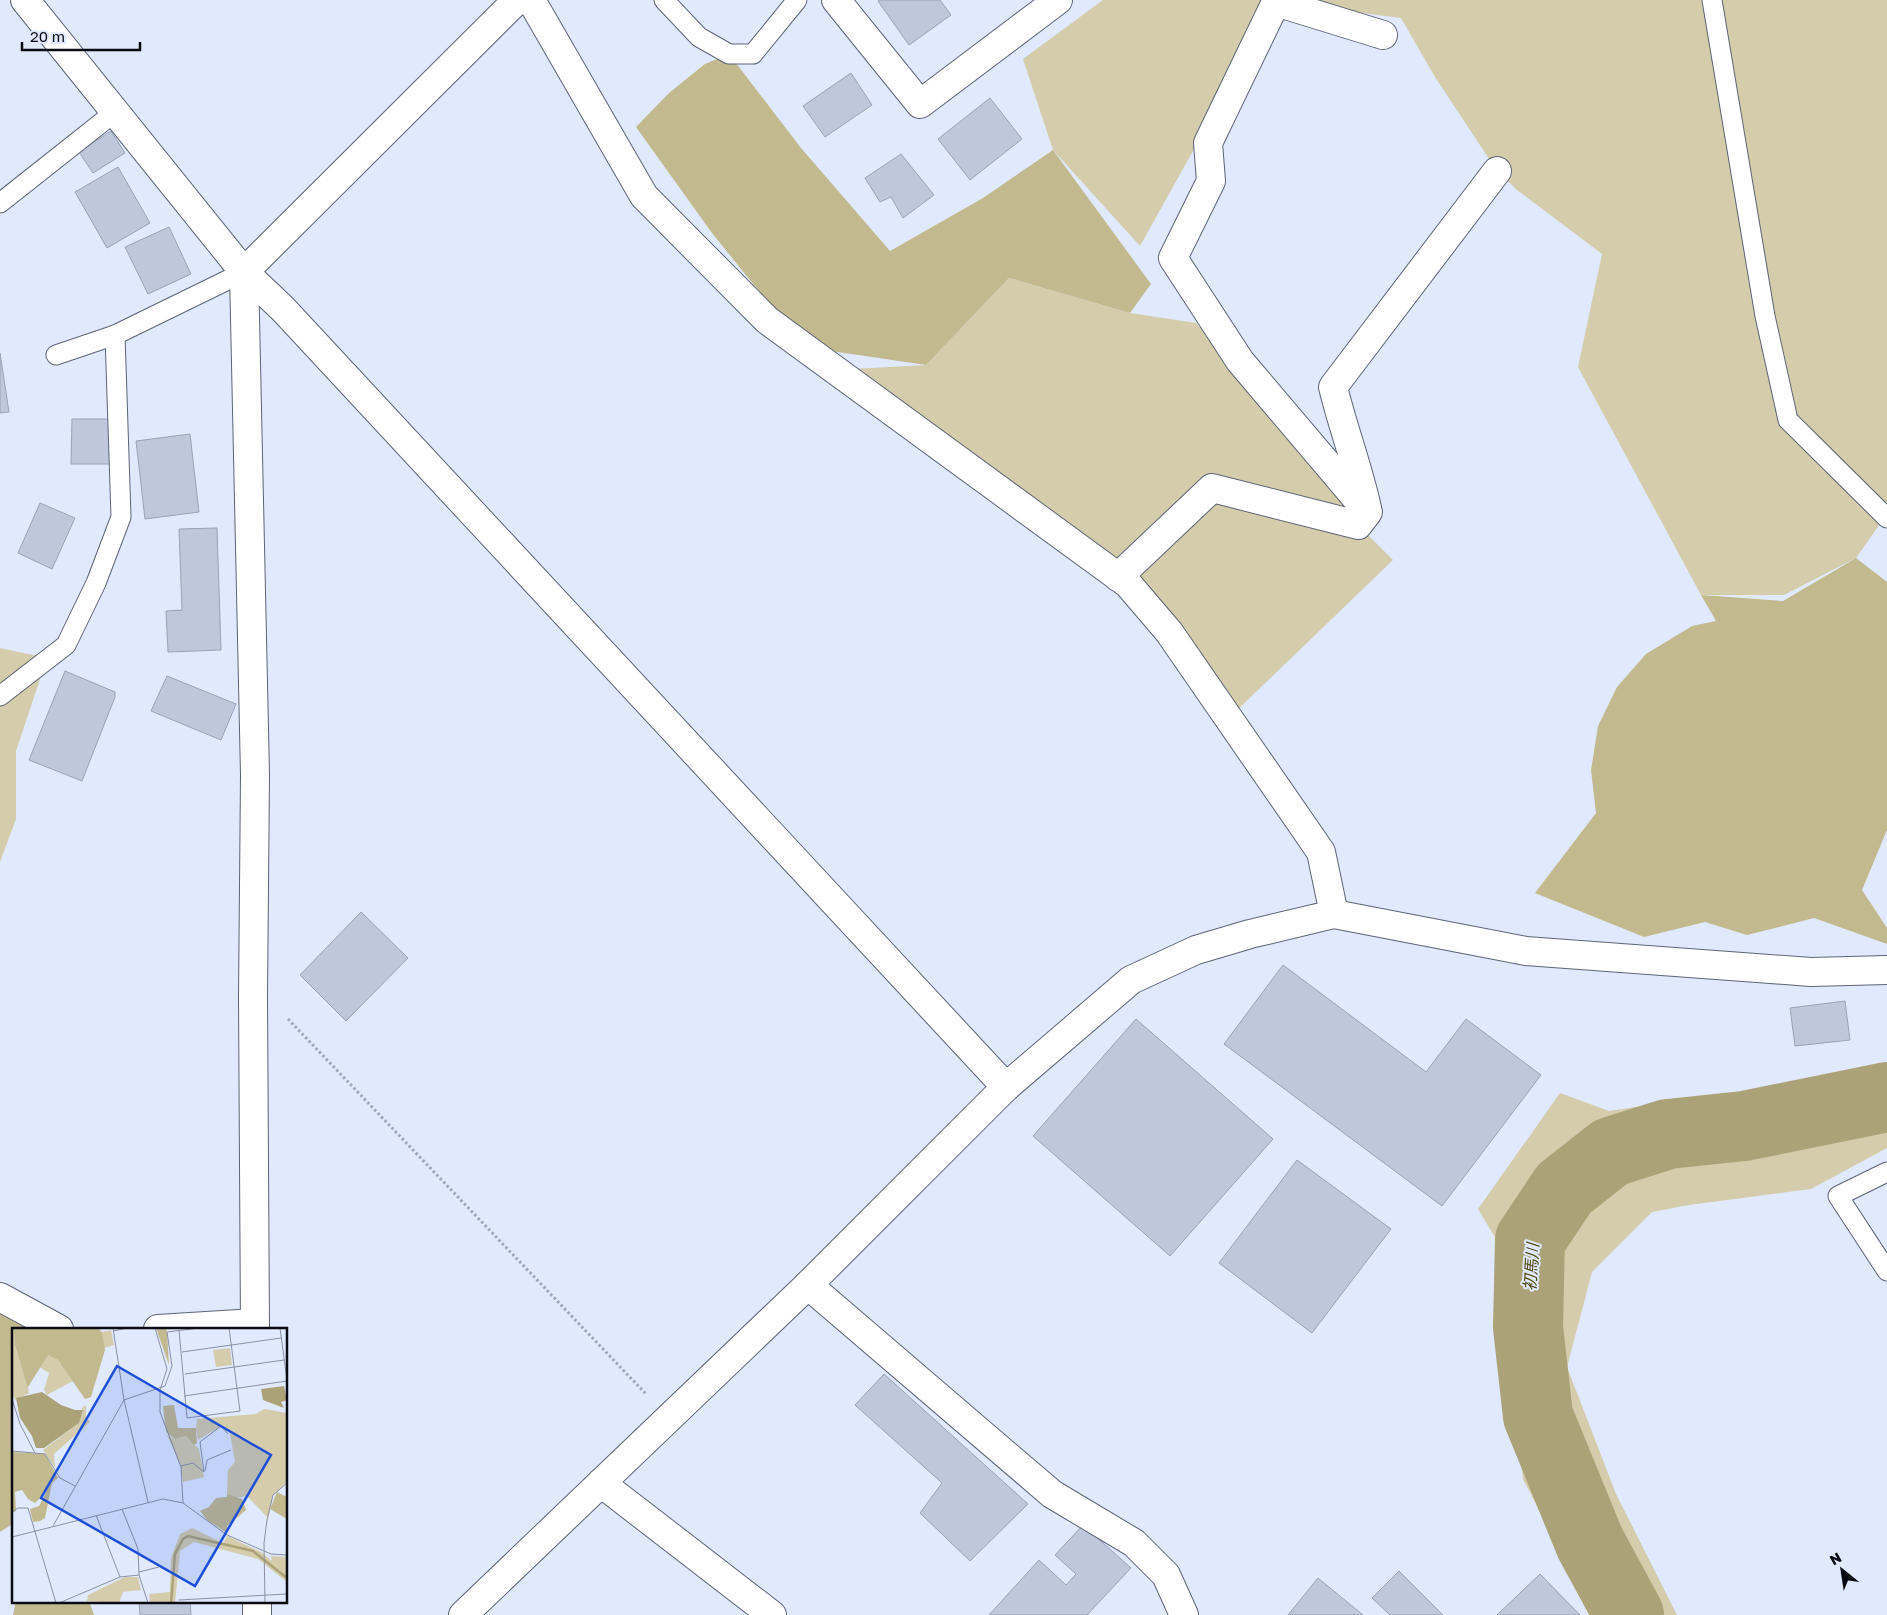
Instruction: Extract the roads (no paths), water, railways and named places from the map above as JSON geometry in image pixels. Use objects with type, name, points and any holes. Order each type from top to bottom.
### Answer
[{"type":"street","points":[[25,0],[244,272],[283,308],[1006,1086]]},
{"type":"street","points":[[190,1328],[255,1326],[253,982],[255,774],[244,272],[517,0]]},
{"type":"street","points":[[531,0],[644,196],[767,320],[1128,584],[1170,632],[1321,852],[1334,914]]},
{"type":"street","points":[[836,0],[920,104],[1058,0]]},
{"type":"street","points":[[1368,512],[1240,361],[1173,258],[1211,181],[1208,143],[1276,2],[1383,35]]},
{"type":"street","points":[[1368,512],[1358,470],[1340,416],[1333,387],[1496,171]]},
{"type":"street","points":[[1118,577],[1212,488],[1358,525],[1368,512]]},
{"type":"street","points":[[463,1615],[808,1285],[1006,1086],[1131,980],[1196,950],[1250,934],[1334,914],[1526,951],[1811,972],[1887,970]]},
{"type":"street","points":[[808,1285],[1052,1494],[1134,1543],[1166,1575],[1184,1615]]},
{"type":"street","points":[[0,1297],[56,1328]]},
{"type":"street","points":[[601,1483],[772,1615]]},
{"type":"street","points":[[257,1602],[257,1615]]},
{"type":"lane","points":[[664,0],[699,37],[730,54],[753,54],[796,0]]},
{"type":"lane","points":[[1712,0],[1765,316],[1788,420],[1887,518]]},
{"type":"lane","points":[[0,203],[115,112]]},
{"type":"lane","points":[[56,355],[115,335],[244,272]]},
{"type":"lane","points":[[0,696],[66,644],[96,583],[121,517],[115,335]]},
{"type":"lane","points":[[1887,1172],[1838,1196],[1887,1271]]},
{"type":"waterway","name":"初馬川","points":[[1629,1615],[1590,1543],[1538,1416],[1528,1327],[1530,1240],[1564,1189],[1611,1152],[1668,1134],[1744,1126],[1887,1097]]}]
